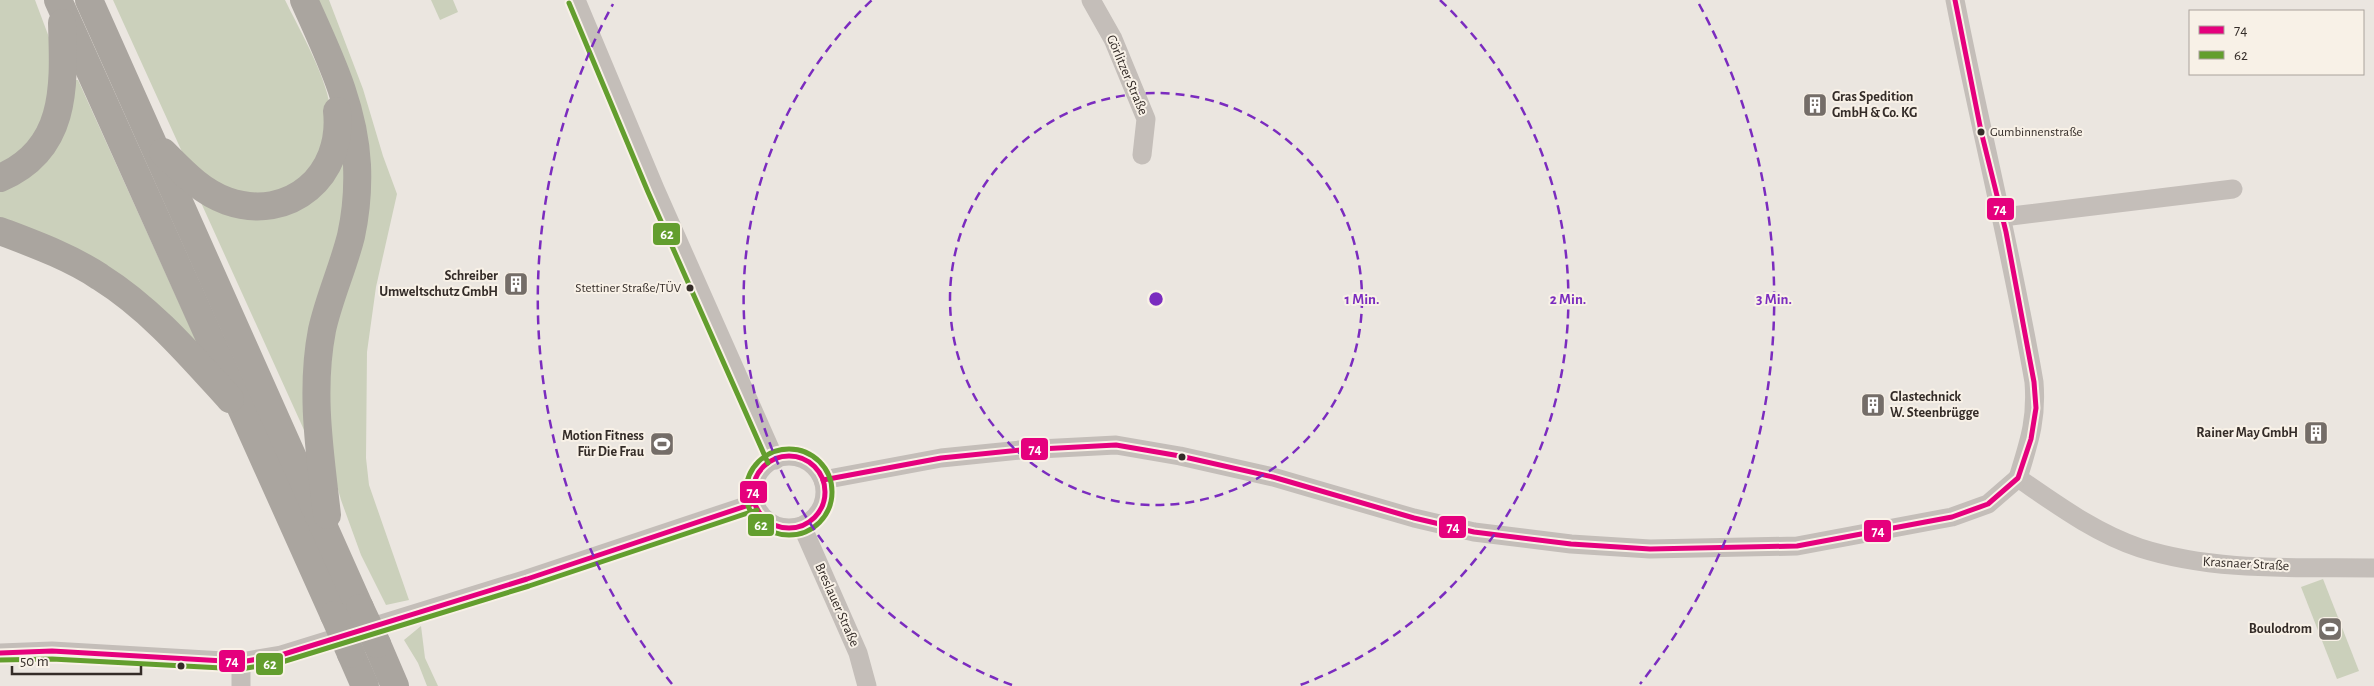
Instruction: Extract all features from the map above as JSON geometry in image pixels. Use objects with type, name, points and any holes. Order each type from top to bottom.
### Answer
[{"type":"highway","points":[[89,0],[395,686]]},
{"type":"highway","points":[[152,141],[199,186],[227,201],[246,206],[266,206],[286,202],[305,191],[321,177],[331,161],[336,146],[337,106],[329,79],[292,0]]},
{"type":"highway","points":[[304,0],[342,86],[349,109],[357,164],[357,190],[351,237],[329,304],[316,376],[317,430],[330,541]]},
{"type":"highway","points":[[0,178],[22,165],[36,152],[54,125],[59,110],[64,76],[59,4]]},
{"type":"highway","points":[[59,4],[248,419],[365,686]]},
{"type":"highway","points":[[0,231],[67,258],[123,292],[168,332],[248,419]]},
{"type":"street","points":[[576,0],[651,180],[775,460]]},
{"type":"street","name":"Görlitzer Straße","points":[[1091,0],[1112,38],[1146,119],[1142,155]]},
{"type":"street","points":[[823,480],[942,458],[1020,450],[1116,445],[1180,456],[1273,477],[1414,518],[1474,532],[1571,544],[1650,549],[1797,546],[1952,518],[1988,504],[2018,478],[2031,439],[2036,408],[2030,356],[2003,217],[1982,131],[1955,0]]},
{"type":"street","points":[[2003,217],[2233,189]]},
{"type":"street","points":[[786,456],[798,458],[813,466],[823,480],[824,502],[819,512],[802,526],[779,527],[760,514],[755,503],[755,483],[766,465],[786,456]]},
{"type":"street","name":"Krasnaer Straße","points":[[2018,478],[2067,512],[2139,548],[2190,560],[2230,565],[2374,568]]},
{"type":"street","points":[[0,652],[52,651],[241,662],[281,655],[356,634],[755,503]]},
{"type":"street","name":"Breslauer Straße","points":[[802,526],[858,653],[867,686]]},
{"type":"street","points":[[241,662],[241,686]]},
{"type":"green space","points":[[0,0],[35,0],[50,40],[50,107],[32,143],[0,167]]},
{"type":"green space","points":[[113,0],[285,0],[314,59],[327,92],[330,107],[327,133],[312,174],[268,197],[220,190],[183,154]]},
{"type":"green space","points":[[314,0],[329,0],[363,89],[383,156],[397,194],[376,287],[367,352],[366,458],[369,485],[409,600],[386,605],[361,555],[341,500],[332,468],[328,431],[331,335],[360,240]]},
{"type":"green space","points":[[431,0],[453,0],[458,12],[440,20]]},
{"type":"green space","points":[[74,80],[78,80],[204,358],[0,224],[0,187]]},
{"type":"green space","points":[[350,145],[314,452],[198,196],[248,216]]},
{"type":"green space","name":"Boulodrom","points":[[2323,579],[2359,671],[2337,679],[2301,587]]},
{"type":"green space","points":[[421,626],[425,658],[438,686],[427,686],[418,663],[404,640]]},
{"type":"transit line","name":"74","points":[[823,480],[941,458],[1020,450],[1116,445],[1180,456],[1273,477],[1414,518],[1474,532],[1571,544],[1650,549],[1797,546],[1952,517],[1988,504],[2018,478],[2031,439],[2036,408],[2034,382],[2006,232],[1981,131],[1955,0]]},
{"type":"transit line","name":"62","points":[[569,3],[648,192],[768,463]]},
{"type":"transit line","name":"62","points":[[789,449],[806,452],[820,461],[829,475],[832,492],[829,509],[820,523],[806,532],[789,535],[772,532],[758,523],[749,509],[746,492],[749,475],[758,461],[772,452],[789,449]]},
{"type":"transit line","name":"74","points":[[789,456],[809,462],[819,472],[825,492],[819,512],[809,522],[789,528],[769,522],[759,512],[753,492],[759,472],[769,462],[789,456]]},
{"type":"transit line","name":"74","points":[[0,653],[52,651],[241,662],[281,655],[527,579],[755,503]]},
{"type":"transit line","name":"62","points":[[0,660],[52,659],[241,669],[282,662],[529,586],[757,510]]},
{"type":"place","name":"Gras Spedition GmbH & Co. KG","points":[[1815,105]]},
{"type":"place","name":"Gumbinnenstraße","points":[[1981,132]]},
{"type":"place","name":"Schreiber Umweltschutz GmbH","points":[[516,284]]},
{"type":"place","name":"Stettiner Straße/TÜV","points":[[690,288]]},
{"type":"place","name":"Glastechnick W. Steenbrügge","points":[[1873,405]]},
{"type":"place","name":"Rainer May GmbH","points":[[2316,433]]},
{"type":"place","name":"Motion Fitness Für Die Frau","points":[[662,444]]},
{"type":"place","name":"Boulodrom","points":[[2330,629]]}]
